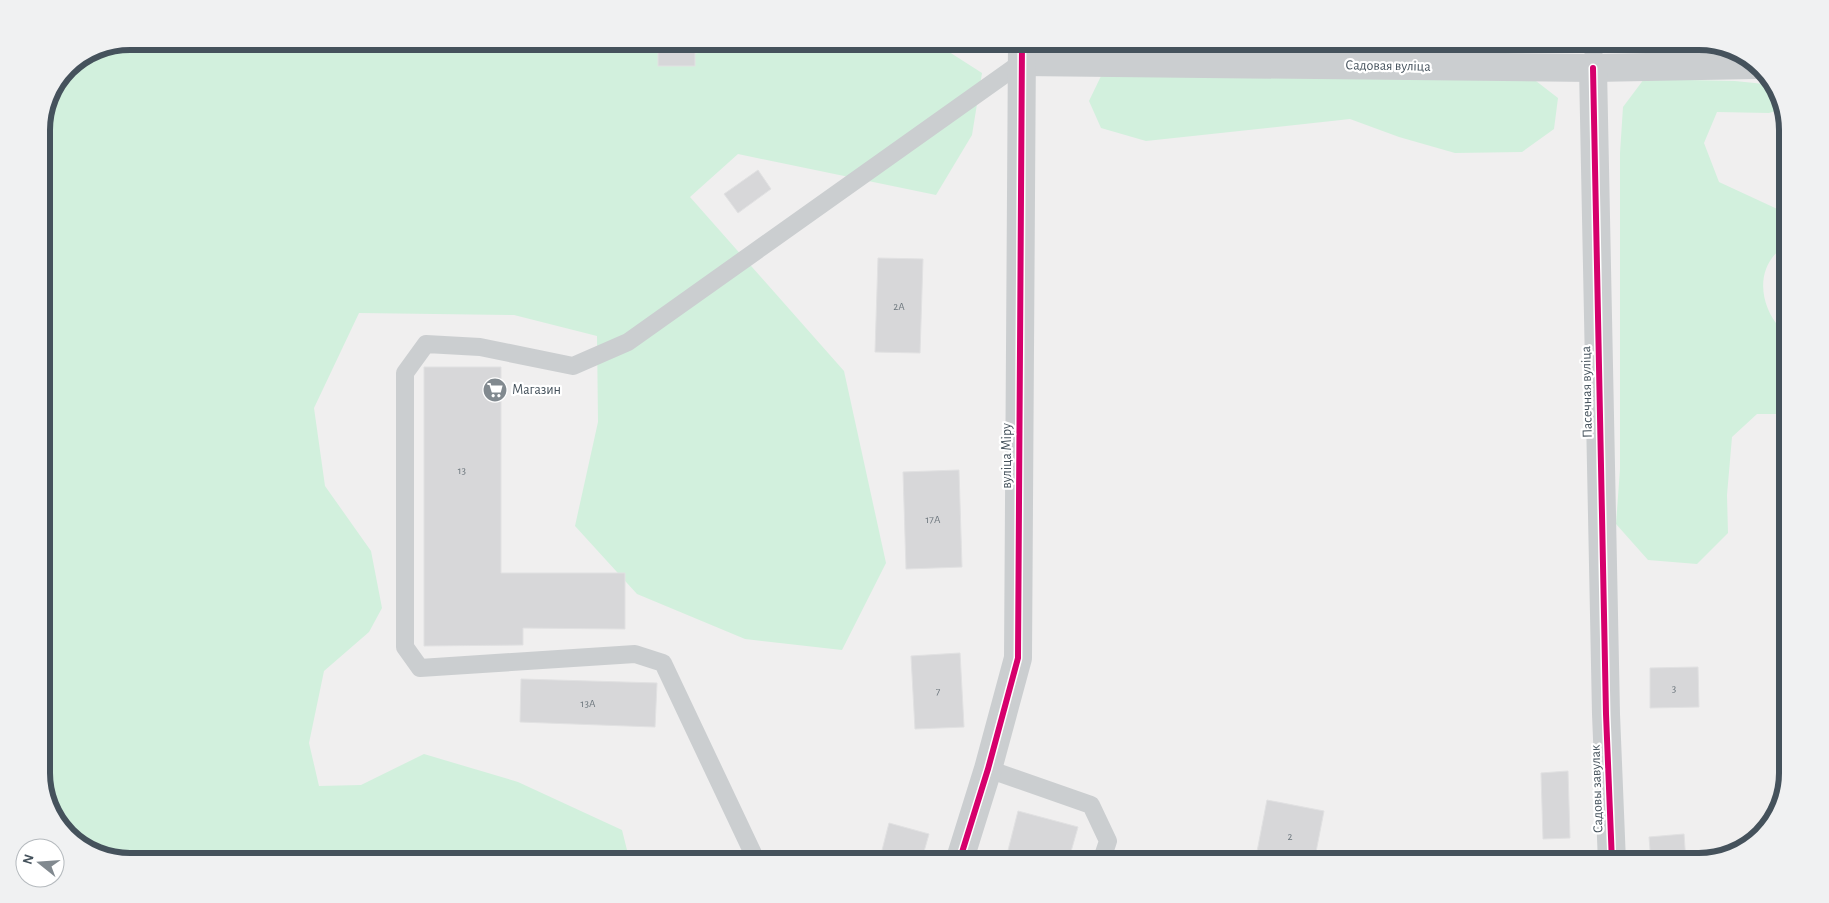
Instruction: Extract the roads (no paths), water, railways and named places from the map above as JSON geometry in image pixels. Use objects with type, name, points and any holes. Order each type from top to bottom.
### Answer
[{"type":"street","name":"Садовая вуліца","points":[[1022,52],[1593,68],[1745,65]]},
{"type":"street","name":"вуліца Міру","points":[[962,853],[988,769],[1018,658],[1022,52]]},
{"type":"street","name":"Пасечная вуліца","points":[[1593,68],[1606,714]]},
{"type":"street","name":"Садовы завулак","points":[[1606,714],[1612,853]]},
{"type":"lane","points":[[1593,68],[1594,50]]},
{"type":"lane","points":[[753,853],[664,663],[635,654],[420,668],[405,647],[405,374],[426,344],[480,347],[573,366],[628,342],[1022,52]]},
{"type":"lane","points":[[988,769],[1091,805],[1108,841],[1104,853]]},
{"type":"place","name":"Магазин","points":[[495,390]]}]
